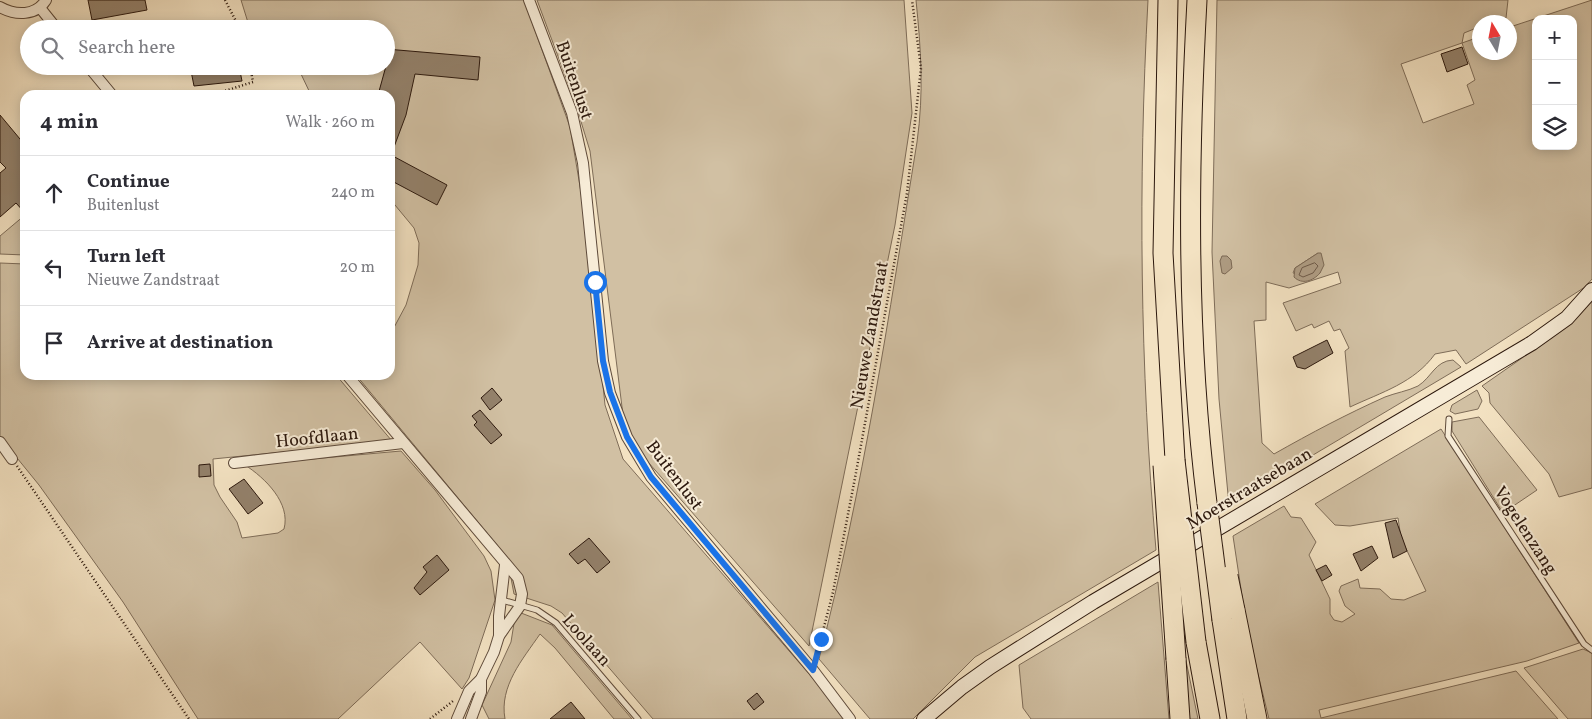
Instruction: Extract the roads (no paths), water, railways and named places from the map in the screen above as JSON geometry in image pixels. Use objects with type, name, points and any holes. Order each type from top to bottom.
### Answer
[{"type":"highway","points":[[1168,0],[1163,253],[1171,411],[1169,462],[1180,719]]},
{"type":"highway","points":[[1197,0],[1192,118],[1191,248],[1201,450],[1207,503],[1228,615],[1257,719]]},
{"type":"highway","points":[[1169,462],[1196,642],[1210,719]]},
{"type":"highway","points":[[1228,615],[1237,719]]},
{"type":"street","name":"Buitenlust","points":[[529,0],[572,113],[583,163],[603,361],[610,392],[627,437],[651,477],[813,670],[850,719]]},
{"type":"street","points":[[0,8],[13,13],[26,13],[44,4],[52,20]]},
{"type":"street","points":[[95,75],[108,90]]},
{"type":"street","name":"Moerstraatsebaan","points":[[924,719],[962,687],[990,667],[1093,602],[1532,343],[1567,318],[1592,290]]},
{"type":"street","name":"Hoofdlaan","points":[[351,380],[492,545],[505,565],[518,578],[522,594],[520,606]]},
{"type":"street","points":[[0,442],[12,459]]},
{"type":"street","name":"Hoofdlaan","points":[[234,462],[403,443]]},
{"type":"street","points":[[499,636],[505,565]]},
{"type":"street","points":[[471,719],[481,692],[481,679],[499,636],[520,606]]},
{"type":"street","points":[[457,719],[469,690],[481,679]]},
{"type":"lane","name":"Vogelenzang","points":[[1449,419],[1448,436],[1584,644],[1592,650]]},
{"type":"lane","name":"Loolaan","points":[[502,600],[536,610],[556,623],[638,719]]},
{"type":"water","points":[[1321,253],[1324,265],[1320,273],[1307,281],[1300,281],[1294,277],[1295,268]]},
{"type":"water","points":[[1222,256],[1227,256],[1231,260],[1232,268],[1225,274],[1222,273],[1220,261]]}]
